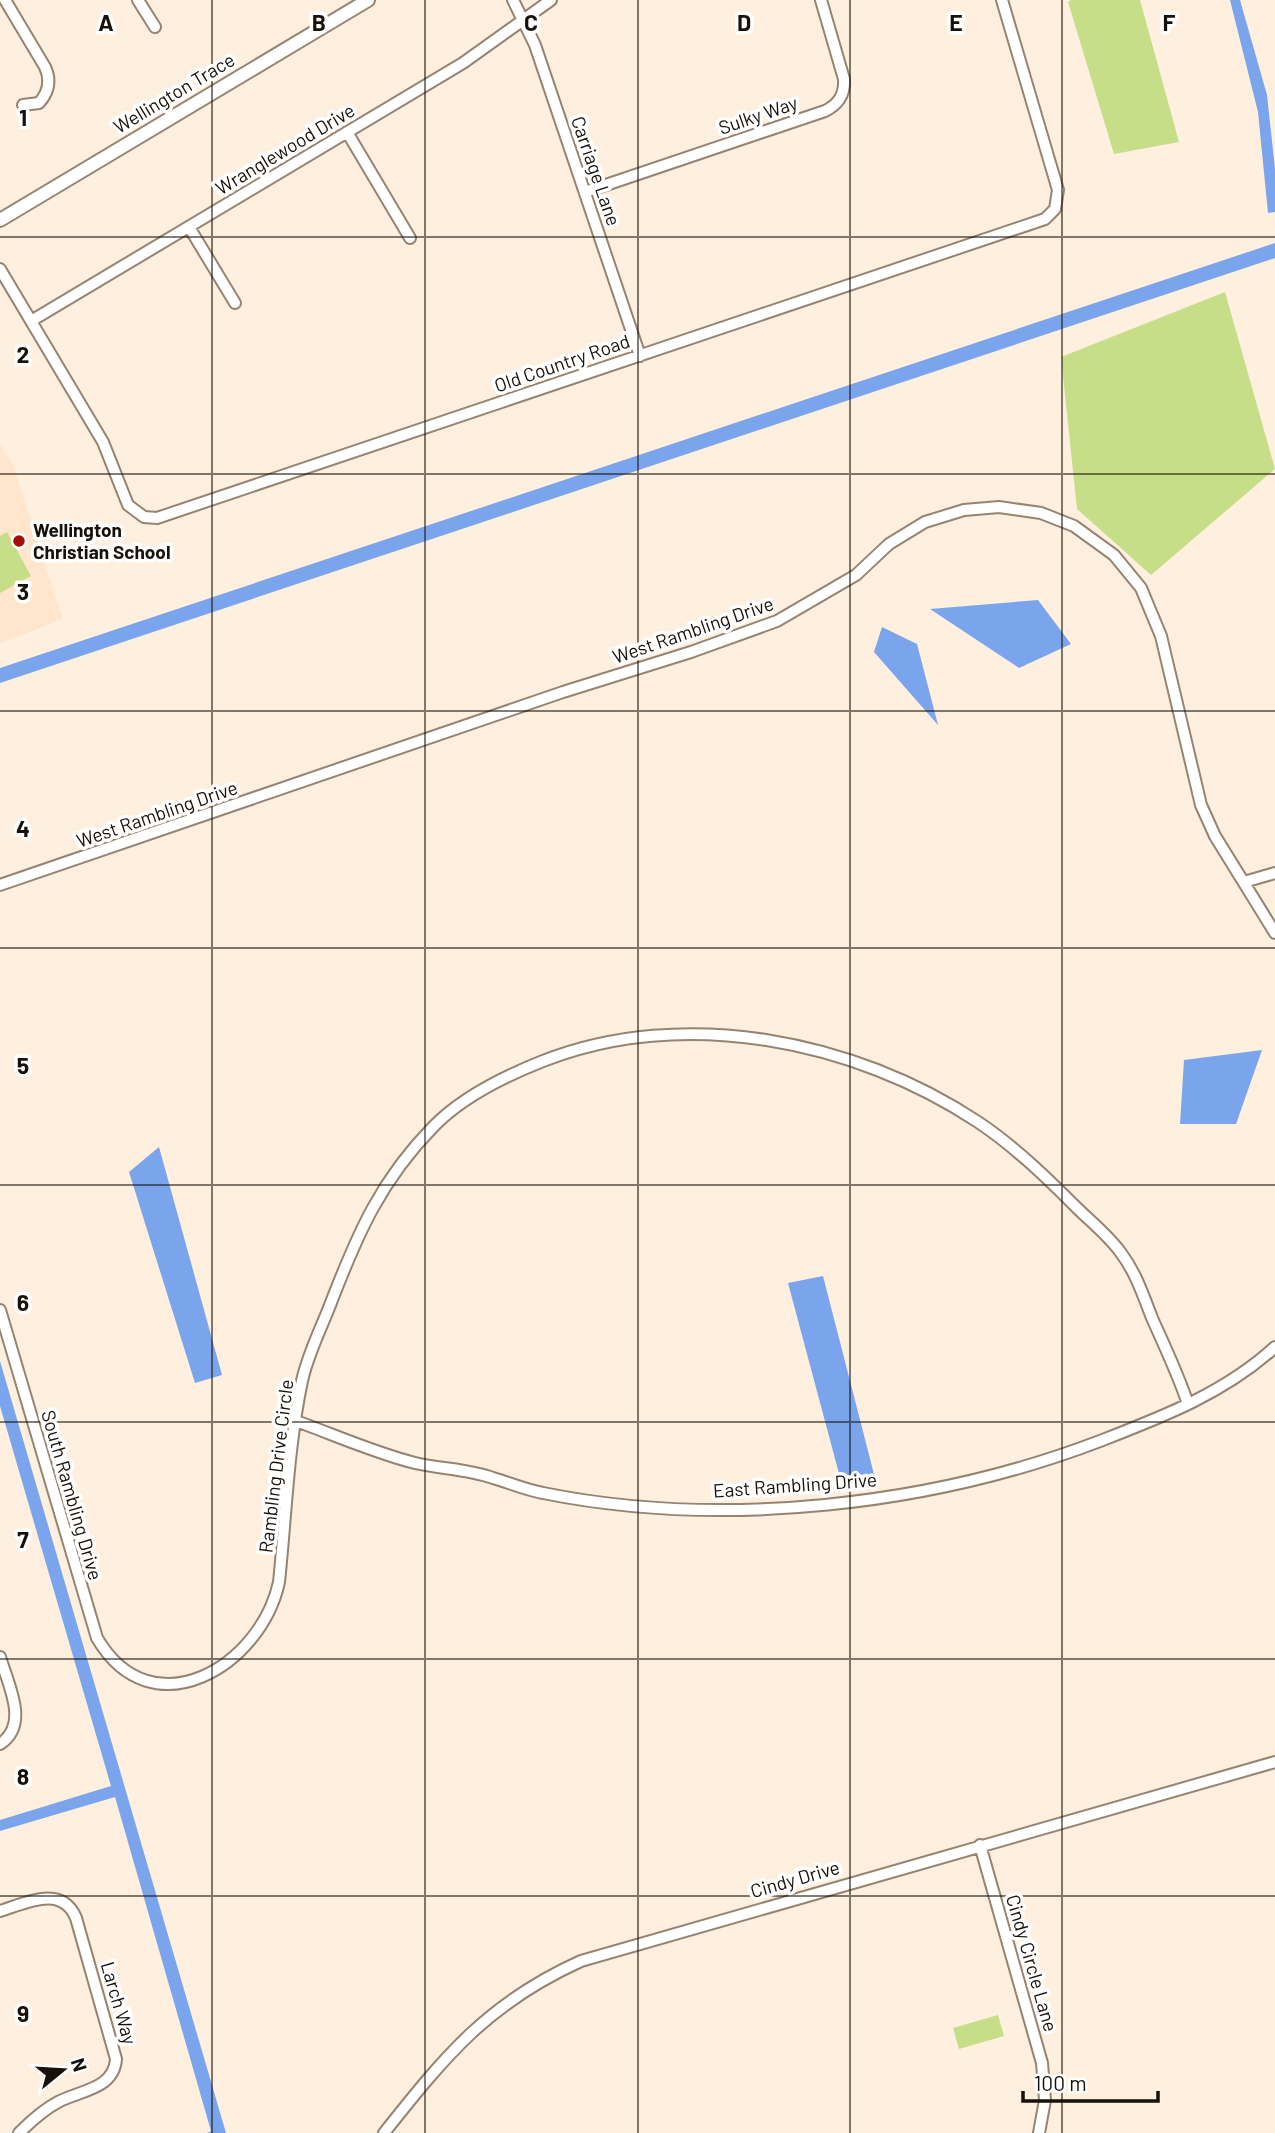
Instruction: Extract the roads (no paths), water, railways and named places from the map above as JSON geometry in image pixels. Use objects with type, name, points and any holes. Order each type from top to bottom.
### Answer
[{"type":"street","points":[[5,0],[49,79],[47,92],[39,103],[23,105]]},
{"type":"street","points":[[138,0],[155,27]]},
{"type":"street","name":"Wellington Trace","points":[[0,220],[368,0]]},
{"type":"street","name":"Carriage Lane","points":[[513,0],[525,21],[640,356]]},
{"type":"street","name":"Wranglewood Drive","points":[[31,321],[463,63],[551,0]]},
{"type":"street","name":"Sulky Way","points":[[585,192],[831,108],[844,92],[844,79],[821,0]]},
{"type":"street","name":"Old Country Road","points":[[0,269],[103,442],[128,505],[138,514],[150,518],[1039,222],[1050,214],[1057,203],[1058,190],[1002,0]]},
{"type":"street","points":[[347,132],[410,238]]},
{"type":"street","points":[[189,227],[235,303]]},
{"type":"street","name":"West Rambling Drive","points":[[0,885],[563,692],[691,653],[777,621],[856,575],[889,544],[925,522],[964,510],[999,507],[1041,513],[1080,530],[1114,555],[1141,588],[1161,636],[1201,805],[1215,836],[1244,882]]},
{"type":"street","points":[[1275,873],[1244,882],[1275,933]]},
{"type":"street","name":"Rambling Drive Circle","points":[[134,1675],[163,1683],[195,1680],[231,1662],[263,1627],[274,1605],[279,1582],[303,1378],[314,1342],[356,1237],[378,1195],[436,1124],[503,1079],[555,1056],[610,1042],[682,1035],[759,1040],[852,1061],[920,1089],[1004,1141],[1054,1184],[1122,1254],[1140,1285],[1188,1405]]},
{"type":"street","name":"South Rambling Drive","points":[[0,1310],[92,1626],[108,1655],[134,1675]]},
{"type":"street","name":"East Rambling Drive","points":[[296,1421],[416,1463],[465,1471],[543,1493],[637,1505],[779,1507],[874,1498],[990,1476],[1081,1448],[1188,1405],[1240,1377],[1275,1347]]},
{"type":"street","points":[[0,1657],[16,1716],[14,1729],[0,1744]]},
{"type":"street","name":"Cindy Drive","points":[[384,2133],[465,2036],[508,2001],[555,1972],[607,1951],[1275,1762]]},
{"type":"street","name":"Cindy Circle Lane","points":[[981,1845],[1042,2063],[1045,2100],[1039,2133]]},
{"type":"street","name":"Larch Way","points":[[0,1910],[45,1898],[58,1899],[69,1906],[76,1918],[116,2059],[114,2072],[102,2084],[56,2103],[19,2133]]},
{"type":"water","points":[[1230,0],[1240,0],[1267,95],[1275,169],[1275,212],[1268,213],[1258,112]]},
{"type":"water","points":[[1275,243],[1275,258],[0,683],[0,668]]},
{"type":"water","points":[[1038,600],[1071,644],[1019,668],[930,609]]},
{"type":"water","points":[[882,627],[917,644],[938,725],[874,652]]},
{"type":"water","points":[[1262,1050],[1236,1124],[1180,1124],[1184,1060]]},
{"type":"water","points":[[159,1147],[222,1375],[195,1383],[129,1172]]},
{"type":"water","points":[[823,1276],[876,1482],[841,1481],[788,1283]]},
{"type":"water","points":[[0,1361],[226,2133],[207,2133],[211,2131],[115,1797],[0,1831],[0,1820],[111,1786],[0,1406]]},
{"type":"place","name":"Wellington Christian School","points":[[19,541]]}]
